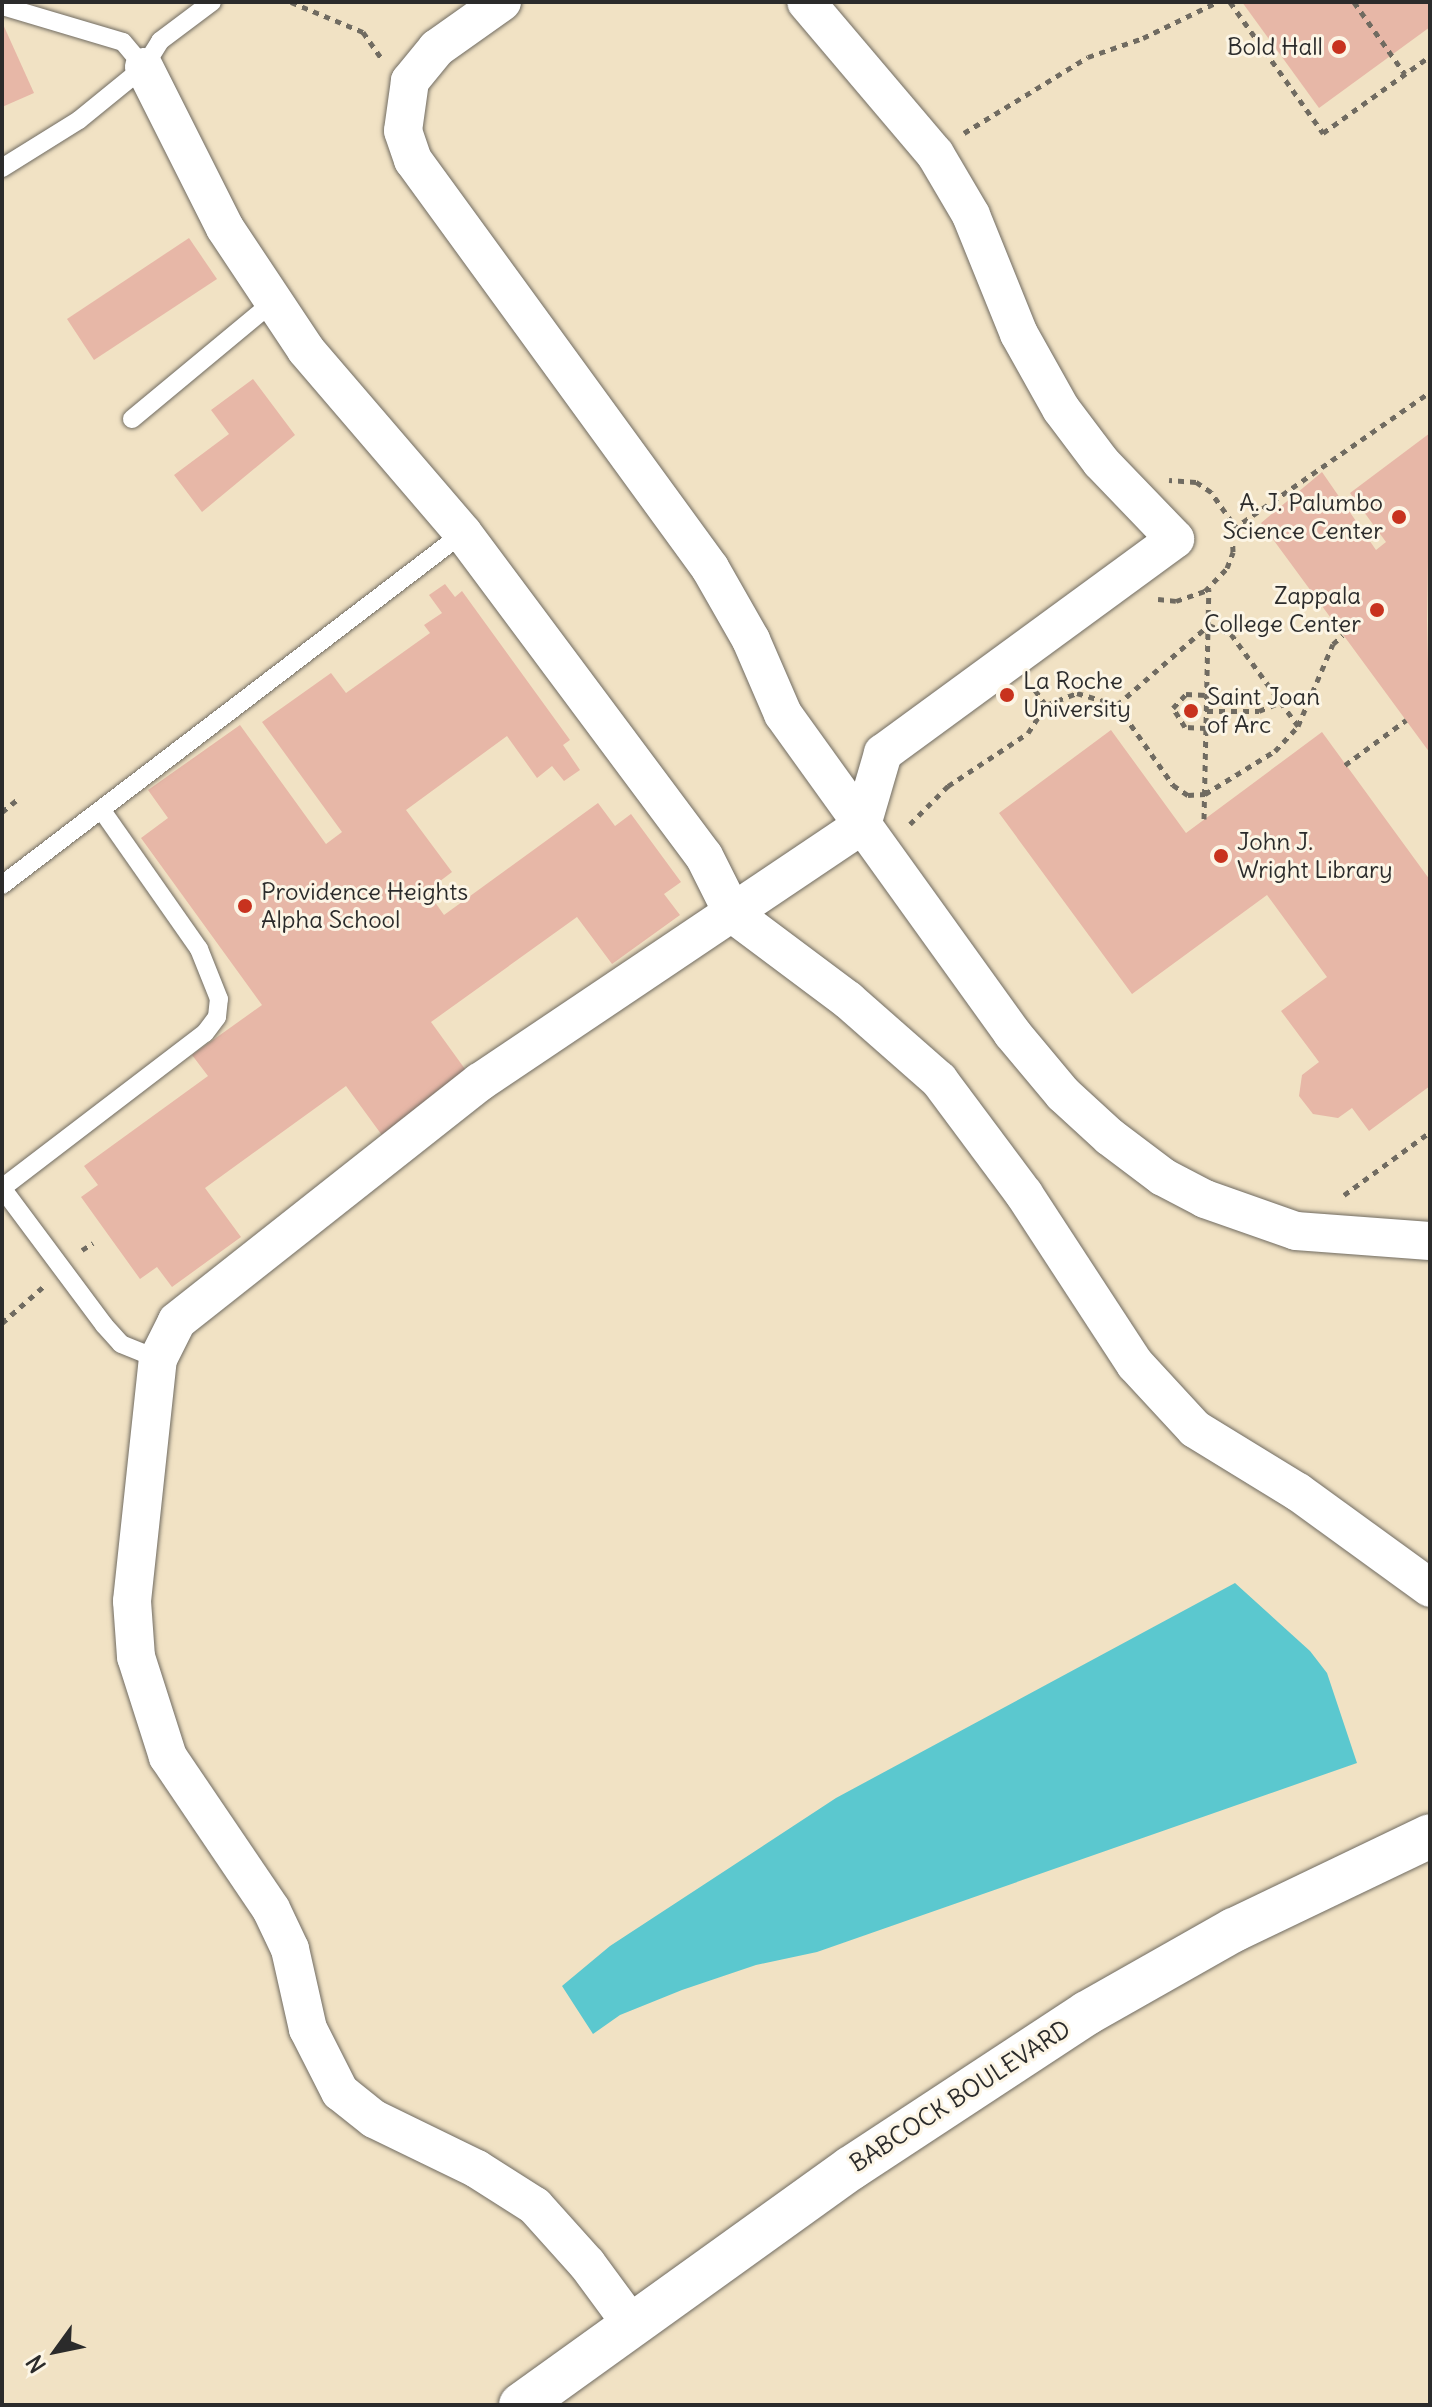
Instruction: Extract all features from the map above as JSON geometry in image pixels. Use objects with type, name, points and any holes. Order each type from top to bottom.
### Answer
[{"type":"main road","name":"BABCOCK BOULEVARD","points":[[521,2405],[851,2168],[1087,2013],[1234,1930],[1430,1836]]},
{"type":"street","points":[[502,2],[437,48],[410,81],[403,131],[413,160],[710,568],[751,640],[783,714],[1063,1094],[1163,1177],[1235,1213],[1296,1231],[1430,1241]]},
{"type":"street","points":[[632,2325],[587,2264],[535,2206],[477,2169],[374,2119],[340,2092],[308,2029],[290,1949],[271,1909],[168,1757],[136,1657],[132,1601],[158,1359],[177,1321],[357,1174],[480,1082],[862,825],[883,753],[1175,539],[1101,462],[1061,409],[1019,334],[971,215],[935,154],[806,2]]},
{"type":"street","points":[[144,67],[225,228],[306,350],[463,533],[704,856],[733,914],[848,1000],[939,1080],[1024,1194],[1135,1364],[1195,1429],[1298,1492],[1430,1588]]},
{"type":"lane","points":[[2,168],[79,120],[144,67],[160,41],[212,2]]},
{"type":"lane","points":[[2,6],[123,42],[144,67]]},
{"type":"lane","points":[[132,419],[274,301]]},
{"type":"lane","points":[[2,885],[103,812],[153,768],[463,533]]},
{"type":"lane","points":[[103,812],[199,949],[219,999],[217,1017],[205,1033],[2,1188],[121,1344],[158,1359]]},
{"type":"path","points":[[291,2],[363,32],[389,67],[410,81]]},
{"type":"path","points":[[935,154],[1044,79],[1217,2]]},
{"type":"path","points":[[1230,2],[1323,133],[1430,56]]},
{"type":"path","points":[[1354,2],[1405,74]]},
{"type":"path","points":[[1233,529],[1430,392]]},
{"type":"path","points":[[1204,819],[1209,588]]},
{"type":"path","points":[[1117,705],[1209,625]]},
{"type":"path","points":[[1209,625],[1231,634],[1298,726]]},
{"type":"path","points":[[862,825],[907,827],[948,786],[1028,733],[1046,705],[1061,696],[1077,693],[1117,705],[1173,785],[1188,795],[1205,794],[1275,751],[1298,726],[1333,644],[1343,635]]},
{"type":"path","points":[[1206,728],[1185,727],[1173,708],[1186,694],[1207,695]]},
{"type":"path","points":[[1207,711],[1259,711],[1281,702]]},
{"type":"path","points":[[1345,765],[1406,720]]},
{"type":"path","points":[[2,812],[17,800]]},
{"type":"path","points":[[1296,1231],[1430,1132]]},
{"type":"water","points":[[1235,1583],[1310,1651],[1327,1673],[1357,1763],[817,1952],[756,1965],[682,1990],[620,2015],[593,2034],[562,1986],[610,1946],[836,1798]]},
{"type":"building","name":"Bold Hall","points":[[1242,2],[1430,2],[1430,27],[1319,108]]},
{"type":"building","points":[[2,22],[34,93],[2,107]]},
{"type":"building","points":[[189,238],[217,279],[94,360],[67,319]]},
{"type":"building","points":[[253,379],[295,435],[202,512],[174,475],[229,434],[211,410]]},
{"type":"building","name":"Zappala College Center","points":[[1430,433],[1427,620],[1430,753],[1261,523],[1322,472],[1376,550],[1386,542],[1350,493]]},
{"type":"building","points":[[445,584],[455,597],[462,591],[570,740],[563,745],[580,770],[564,781],[552,766],[537,778],[507,736],[406,810],[452,872],[427,891],[444,915],[598,803],[615,826],[631,814],[681,882],[664,894],[680,915],[612,964],[577,917],[431,1022],[470,1076],[384,1138],[346,1086],[205,1188],[241,1237],[172,1287],[157,1267],[140,1279],[81,1197],[98,1185],[84,1166],[208,1076],[192,1055],[262,1005],[141,838],[168,818],[148,790],[240,725],[326,844],[342,832],[262,722],[331,673],[346,693],[430,633],[424,625],[442,613],[429,595]]},
{"type":"building","name":"John J. Wright Library","points":[[1111,730],[1186,833],[1322,732],[1430,880],[1430,1086],[1369,1131],[1352,1108],[1338,1118],[1313,1114],[1299,1096],[1302,1075],[1319,1062],[1281,1011],[1327,977],[1267,895],[1132,994],[999,813]]},
{"type":"place","name":"Bold Hall","points":[[1339,47]]},
{"type":"place","name":"A. J. Palumbo Science Center","points":[[1399,517]]},
{"type":"place","name":"Zappala College Center","points":[[1377,610]]},
{"type":"place","name":"La Roche University","points":[[1007,695]]},
{"type":"place","name":"Saint Joan of Arc","points":[[1191,711]]},
{"type":"place","name":"John J. Wright Library","points":[[1221,856]]},
{"type":"place","name":"Providence Heights Alpha School","points":[[245,906]]}]
